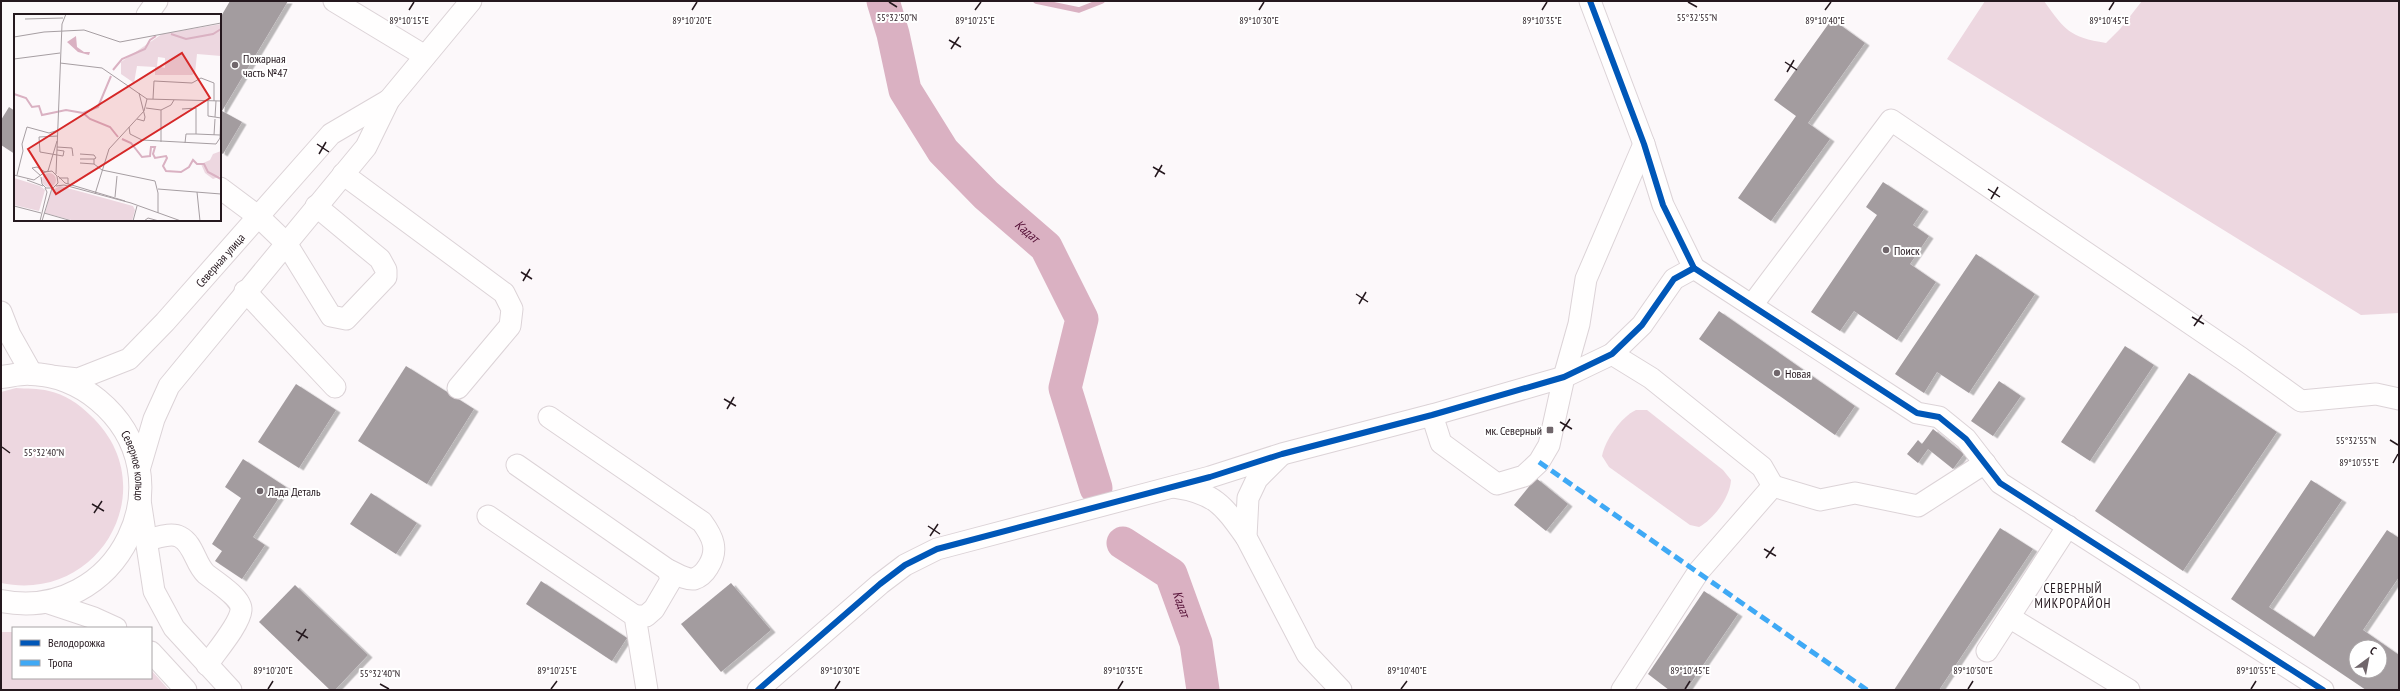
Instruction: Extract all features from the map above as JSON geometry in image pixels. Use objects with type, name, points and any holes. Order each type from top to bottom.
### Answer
[{"type":"main road","name":"Северное кольцо","points":[[1,377],[32,374],[62,379],[86,390],[110,410],[129,438],[139,470],[140,500],[133,532],[119,556],[98,578],[71,595],[46,602],[15,604],[1,601]]},
{"type":"street","points":[[148,14],[157,1]]},
{"type":"street","points":[[334,1],[425,56]]},
{"type":"street","name":"Северная улица","points":[[139,470],[154,419],[169,386],[245,291],[366,146],[389,100],[471,1]]},
{"type":"street","points":[[1590,1],[1644,144],[1663,205],[1694,268],[1917,414],[1939,417],[1966,439],[2000,483],[2323,690]]},
{"type":"street","name":"Северная улица","points":[[32,374],[78,379],[128,358],[165,322],[331,134],[389,100]]},
{"type":"street","points":[[1752,305],[1891,120],[2241,358],[2301,402],[2376,394],[2399,399]]},
{"type":"street","points":[[1432,415],[1441,443],[1497,484],[1524,476],[1540,462],[1549,445],[1564,377],[1579,324],[1586,279],[1644,144]]},
{"type":"street","points":[[343,174],[504,293],[512,309],[510,326],[458,388]]},
{"type":"street","points":[[221,189],[259,217],[286,243],[331,316],[346,319],[386,277],[386,270],[380,259],[316,206]]},
{"type":"street","points":[[758,690],[880,584],[905,565],[937,549],[1172,487],[1282,454],[1432,415],[1564,377],[1612,354],[1642,325],[1674,279],[1694,268]]},
{"type":"street","points":[[245,291],[335,387]]},
{"type":"street","points":[[1,312],[10,334],[32,374]]},
{"type":"street","points":[[1612,354],[1651,378],[1762,467],[1773,486],[1820,500],[1855,493],[1918,506],[1985,463]]},
{"type":"street","points":[[517,465],[668,570],[686,578],[694,579],[707,569],[715,549],[709,532],[702,522],[549,417]]},
{"type":"street","points":[[1246,537],[1248,498],[1257,479],[1282,454]]},
{"type":"street","points":[[1622,690],[1699,571],[1773,486]]},
{"type":"street","points":[[1172,487],[1194,490],[1223,505],[1246,537],[1307,654],[1341,690]]},
{"type":"street","points":[[140,500],[154,591],[174,628],[231,690]]},
{"type":"street","points":[[488,516],[635,616],[646,616],[654,609],[671,580],[668,570]]},
{"type":"street","points":[[1987,651],[2068,526]]},
{"type":"street","points":[[147,540],[175,534],[182,537],[204,572],[238,600],[242,609],[239,619],[207,664]]},
{"type":"street","points":[[46,602],[94,618],[114,627]]},
{"type":"street","points":[[635,616],[647,690]]},
{"type":"street","points":[[2009,617],[2129,690]]},
{"type":"street","points":[[152,653],[186,690]]},
{"type":"shaded area","points":[[1985,1],[2044,1],[2057,19],[2069,31],[2084,38],[2106,43],[2120,29],[2142,1],[2399,1],[2399,313],[2361,315],[1947,59]]},
{"type":"shaded area","points":[[16,388],[41,389],[55,392],[81,407],[90,415],[112,443],[122,474],[122,504],[112,533],[93,558],[68,575],[37,585],[1,583],[1,392]]},
{"type":"shaded area","points":[[1636,410],[1647,410],[1723,470],[1731,480],[1728,493],[1720,507],[1710,519],[1699,527],[1690,525],[1609,467],[1602,456],[1606,443],[1619,423],[1630,413]]},
{"type":"shaded area","points":[[1,632],[12,632],[12,679],[152,679],[152,671],[169,690],[1,690]]},
{"type":"building","name":"Пожарная часть №47","points":[[230,1],[288,1],[222,111],[242,122],[223,154],[221,153],[221,16]]},
{"type":"building","points":[[1832,19],[1865,43],[1808,123],[1830,139],[1771,221],[1738,198],[1796,116],[1774,100]]},
{"type":"building","points":[[9,107],[14,110],[14,153],[1,145],[1,120]]},
{"type":"building","name":"Поиск","points":[[1883,182],[1924,209],[1913,225],[1929,236],[1910,264],[1936,282],[1897,340],[1854,311],[1840,331],[1811,312],[1877,215],[1866,207]]},
{"type":"building","points":[[1976,254],[2035,294],[1969,393],[1937,372],[1924,393],[1895,374]]},
{"type":"building","name":"Новая","points":[[1719,311],[1855,406],[1835,435],[1699,339]]},
{"type":"building","points":[[2125,346],[2154,365],[2090,461],[2061,442]]},
{"type":"building","points":[[406,366],[474,409],[427,484],[358,441]]},
{"type":"building","points":[[2189,373],[2277,432],[2183,571],[2095,511]]},
{"type":"building","points":[[1999,381],[2021,396],[1993,436],[1971,421]]},
{"type":"building","points":[[296,384],[336,410],[299,468],[258,442]]},
{"type":"building","points":[[1933,429],[1964,454],[1953,469],[1928,449],[1918,463],[1907,454],[1918,440],[1922,444]]},
{"type":"building","points":[[243,459],[286,487],[253,537],[265,545],[242,579],[215,561],[222,551],[212,544],[241,498],[225,487]]},
{"type":"building","points":[[1536,478],[1568,504],[1546,531],[1514,505]]},
{"type":"building","points":[[2311,480],[2342,500],[2269,607],[2314,637],[2387,530],[2399,538],[2399,577],[2363,630],[2376,639],[2348,639],[2348,678],[2231,599]]},
{"type":"building","points":[[371,493],[417,523],[396,554],[350,524]]},
{"type":"building","points":[[2000,528],[2033,549],[1939,690],[1894,690]]},
{"type":"building","points":[[541,581],[627,638],[612,661],[526,604]]},
{"type":"building","points":[[731,583],[771,630],[721,672],[681,624]]},
{"type":"building","points":[[295,585],[368,655],[335,690],[330,690],[259,622]]},
{"type":"building","points":[[1704,591],[1738,614],[1686,690],[1669,690],[1648,674]]},
{"type":"building","points":[[2388,647],[2399,655],[2399,690],[2366,690],[2350,679],[2388,679]]},
{"type":"waterway","name":"Кадат","points":[[883,1],[893,34],[905,90],[943,151],[986,195],[1046,247],[1082,319],[1065,388],[1096,488]]},
{"type":"waterway","points":[[1036,1],[1079,10],[1102,1]]},
{"type":"waterway","name":"Кадат","points":[[1123,543],[1171,574],[1196,643],[1203,690]]},
{"type":"marked path","points":[[1539,462],[1867,690]]},
{"type":"cycle path","points":[[1590,1],[1644,144],[1663,205],[1694,268],[1917,413],[1939,417],[1966,439],[2000,483],[2323,690]]},
{"type":"cycle path","points":[[758,690],[880,584],[905,565],[937,549],[1210,477],[1282,454],[1432,415],[1564,377],[1612,354],[1642,325],[1674,279],[1694,268]]},
{"type":"place","name":"Пожарная часть №47","points":[[235,65]]},
{"type":"place","name":"Поиск","points":[[1886,250]]},
{"type":"place","name":"Новая","points":[[1777,373]]},
{"type":"place","name":"мк. Северный","points":[[1550,430]]},
{"type":"place","name":"Лада Деталь","points":[[260,491]]},
{"type":"district","name":"СЕВЕРНЫЙ МИКРОРАЙОН","points":[[2073,596]]}]
